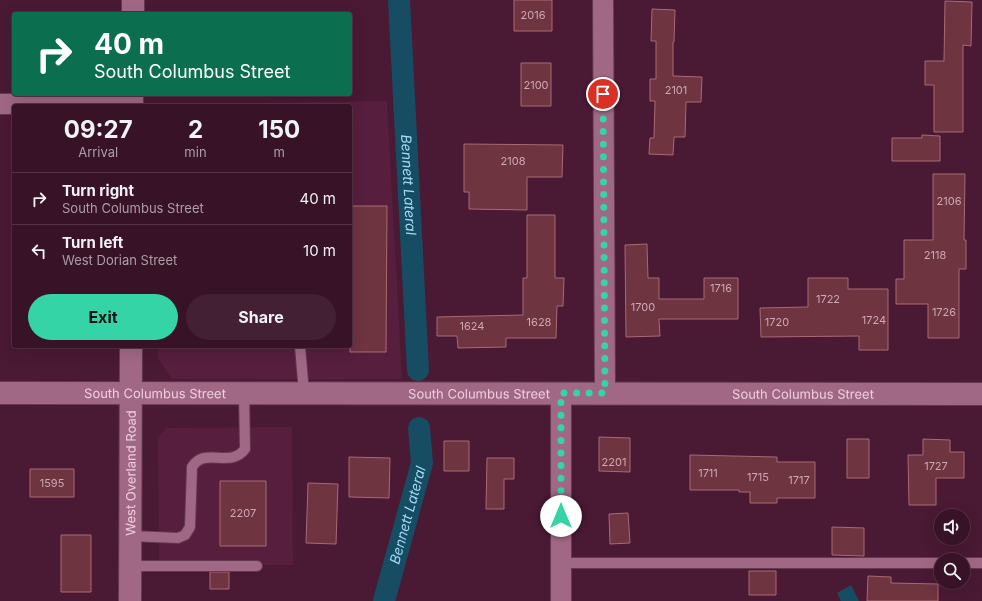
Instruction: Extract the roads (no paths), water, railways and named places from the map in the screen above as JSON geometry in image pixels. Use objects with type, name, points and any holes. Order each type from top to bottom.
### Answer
[{"type":"street","points":[[133,0],[133,12]]},
{"type":"street","points":[[603,0],[605,393]]},
{"type":"street","points":[[0,104],[132,101]]},
{"type":"street","name":"West Overland Road","points":[[130,601],[131,348]]},
{"type":"street","name":"South Columbus Street","points":[[0,393],[982,394]]},
{"type":"street","points":[[561,393],[561,601]]},
{"type":"lane","points":[[300,348],[304,393]]},
{"type":"lane","points":[[131,536],[178,538],[185,535],[190,527],[192,467],[195,462],[203,458],[235,458],[240,456],[245,449],[244,393]]},
{"type":"lane","points":[[561,563],[934,563]]},
{"type":"lane","points":[[970,563],[982,563]]},
{"type":"lane","points":[[131,566],[257,566]]},
{"type":"water","points":[[851,585],[859,601],[841,601],[837,593]]},
{"type":"waterway","name":"Bennett Lateral","points":[[399,0],[418,370]]},
{"type":"waterway","name":"Bennett Lateral","points":[[384,601],[422,463],[419,428]]}]
